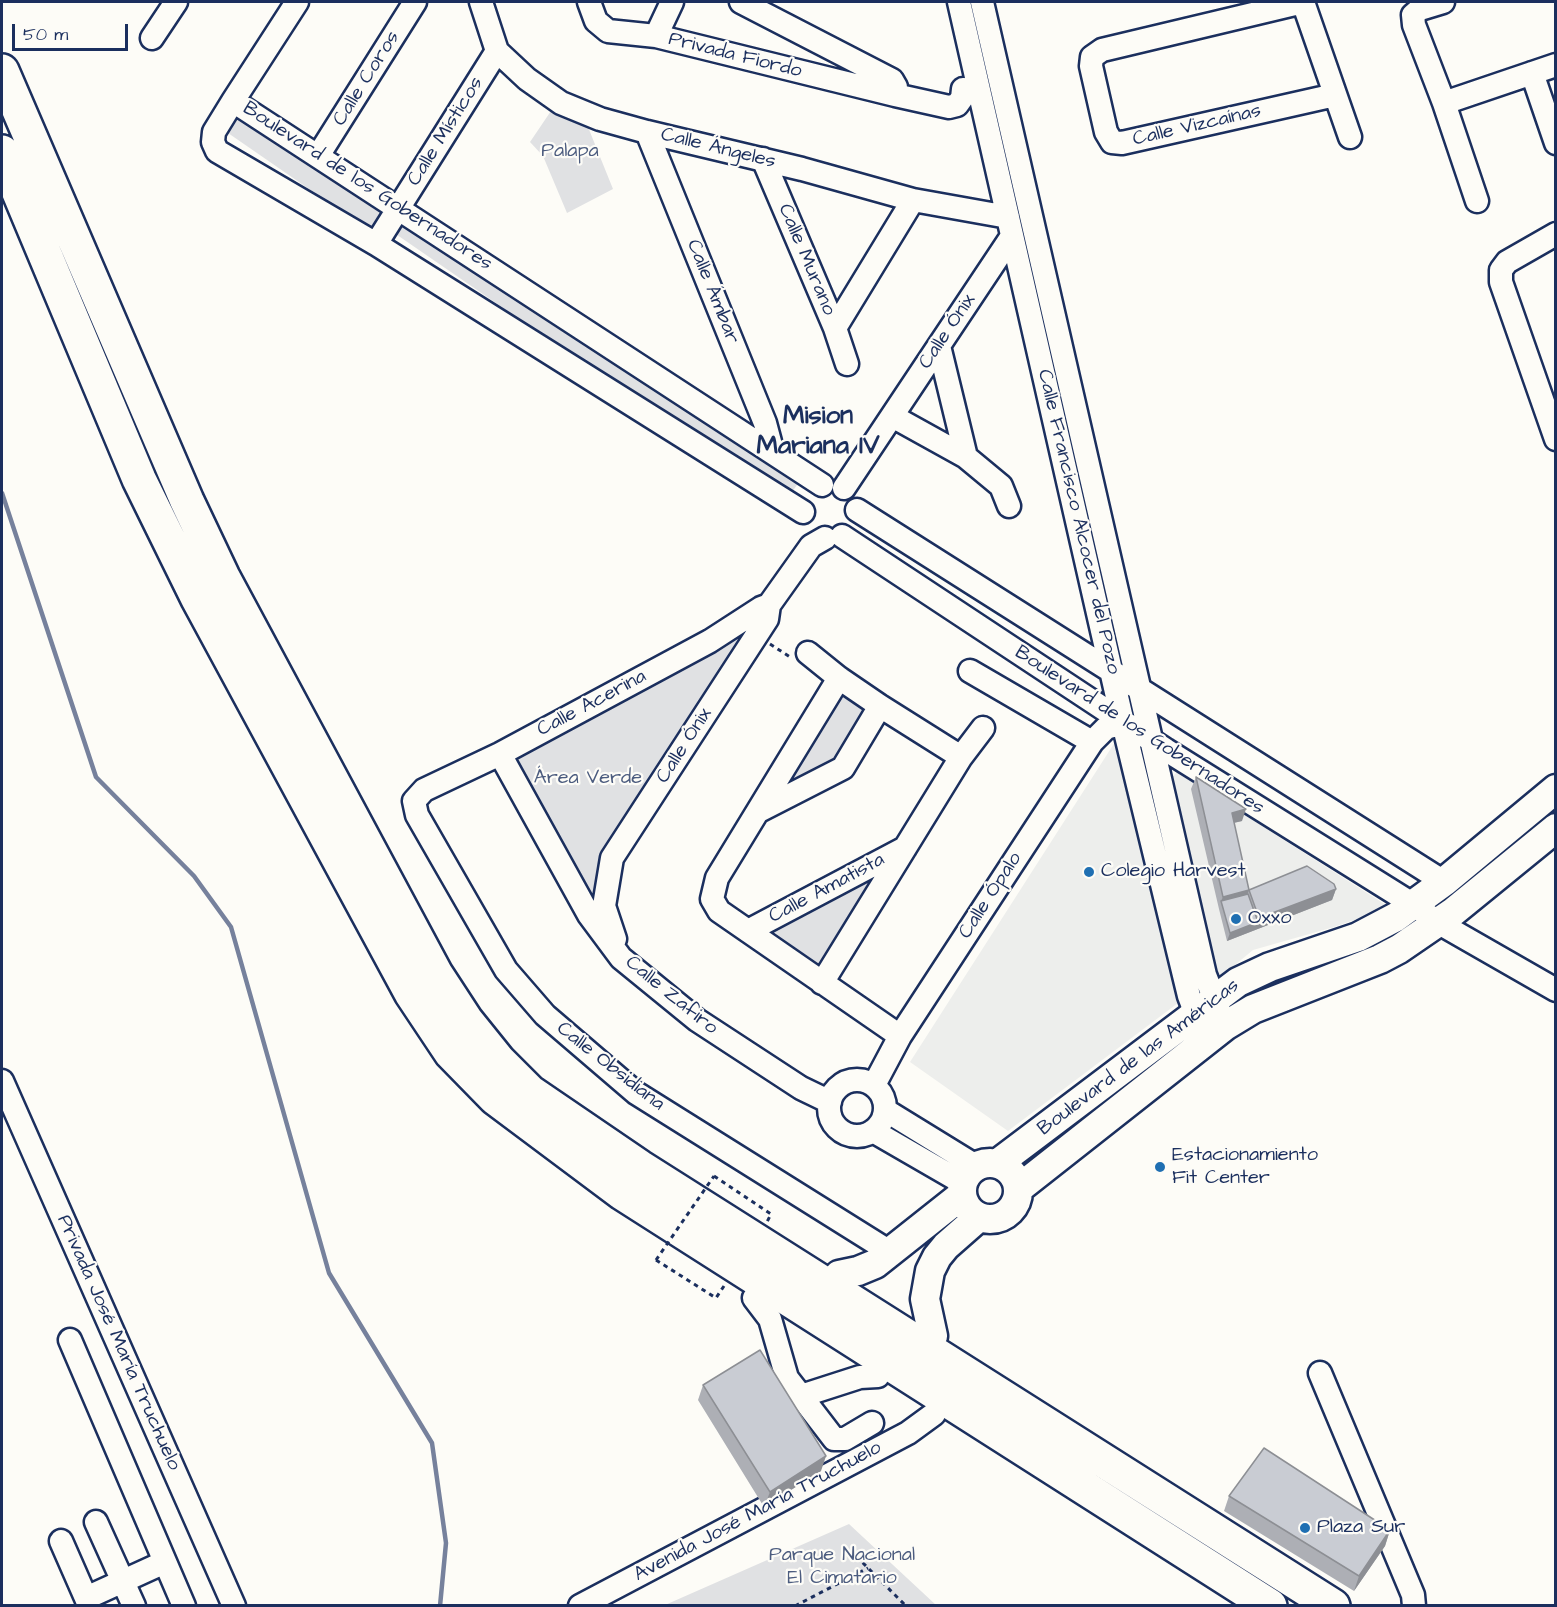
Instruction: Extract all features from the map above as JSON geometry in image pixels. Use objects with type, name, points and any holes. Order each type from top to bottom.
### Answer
[{"type":"highway","points":[[2,71],[187,501],[219,568],[436,974],[466,1020],[499,1061],[530,1092],[631,1180],[1270,1605]]},
{"type":"highway","points":[[2,152],[139,479],[203,609],[411,993],[451,1053],[495,1098],[1333,1605]]},
{"type":"highway","points":[[631,1180],[730,1209],[764,1229],[1351,1605]]},
{"type":"highway","points":[[631,1180],[676,1251],[740,1289],[1238,1605]]},
{"type":"main road","name":"Boulevard de las Américas","points":[[839,1275],[875,1264],[1204,1006],[1238,982],[1270,967],[1359,937],[1378,928],[1444,882],[1556,789]]},
{"type":"main road","name":"Boulevard de las Américas","points":[[1018,1188],[1216,1033],[1253,1009],[1380,959],[1439,923],[1556,828]]},
{"type":"main road","points":[[1011,1173],[1018,1188],[1017,1198],[1013,1207],[1006,1214],[988,1219],[975,1185],[1011,1173]]},
{"type":"main road","name":"Boulevard de las Américas","points":[[933,1336],[926,1299],[930,1271],[946,1246],[975,1185]]},
{"type":"street","points":[[152,38],[176,2]]},
{"type":"street","points":[[233,101],[297,2]]},
{"type":"street","name":"Calle Coros","points":[[318,156],[415,2]]},
{"type":"street","points":[[481,2],[496,51]]},
{"type":"street","name":"Privada Fiordo","points":[[589,2],[596,21],[608,31],[656,36],[952,107],[957,105],[962,98],[963,89]]},
{"type":"street","points":[[656,36],[672,2]]},
{"type":"street","name":"Privada Fiordo","points":[[741,2],[892,80],[896,87],[895,95]]},
{"type":"street","name":"Calle Francisco Alcocer del Pozo","points":[[958,2],[1123,723],[1204,1006],[1216,1033]]},
{"type":"street","name":"Calle Francisco Alcocer del Pozo","points":[[982,2],[1205,975],[1204,1006]]},
{"type":"street","points":[[1303,2],[1350,137]]},
{"type":"street","name":"Calle Vizcaínas","points":[[1303,2],[1102,50],[1092,57],[1091,66],[1106,132],[1112,142],[1122,143],[1335,95]]},
{"type":"street","points":[[1443,2],[1420,9],[1413,15],[1414,25],[1444,103],[1477,201]]},
{"type":"street","name":"Calle Ángeles","points":[[496,51],[527,79],[561,103],[600,119],[762,159],[1010,226]]},
{"type":"street","name":"Calle Místicos","points":[[376,244],[496,51]]},
{"type":"street","points":[[1444,103],[1556,65]]},
{"type":"street","points":[[1532,73],[1556,143]]},
{"type":"street","name":"Boulevard de los Gobernadores","points":[[833,486],[773,453],[233,101],[214,132],[213,142],[217,151],[376,244],[818,532],[1414,905],[1439,923],[1556,990]]},
{"type":"street","name":"Calle Ámbar","points":[[647,132],[765,423],[773,453]]},
{"type":"street","name":"Calle Murano","points":[[762,159],[835,328],[847,364]]},
{"type":"street","name":"Calle Murano","points":[[835,328],[913,201]]},
{"type":"street","name":"Calle Ónix","points":[[833,486],[892,416],[939,346],[1010,226]]},
{"type":"street","points":[[1556,234],[1507,262],[1501,270],[1502,282],[1556,439]]},
{"type":"street","points":[[939,346],[966,457]]},
{"type":"street","points":[[892,416],[966,457],[1001,486],[1009,506]]},
{"type":"street","points":[[833,486],[852,493],[857,510],[854,525],[818,532],[808,495],[833,486]]},
{"type":"street","name":"Boulevard de los Gobernadores","points":[[857,510],[1444,882]]},
{"type":"street","name":"Calle Ónix","points":[[621,958],[604,906],[612,858],[753,640],[766,619],[769,605],[818,532]]},
{"type":"street","name":"Calle Acerina","points":[[414,801],[424,790],[500,754],[710,641],[769,605]]},
{"type":"street","points":[[736,624],[745,627],[753,640]]},
{"type":"street","points":[[808,653],[880,706],[961,757]]},
{"type":"street","points":[[970,671],[1092,742]]},
{"type":"street","name":"Calle Amatista","points":[[839,678],[717,878],[712,899],[720,911],[900,1036]]},
{"type":"street","points":[[758,811],[843,768],[880,706]]},
{"type":"street","name":"Calle Ópalo","points":[[874,1085],[900,1036],[1092,742],[1107,728],[1123,723]]},
{"type":"street","name":"Calle Amatista","points":[[822,983],[961,757],[983,728]]},
{"type":"street","name":"Calle Zafiro","points":[[500,754],[589,915],[621,958],[697,1020],[801,1088],[830,1102]]},
{"type":"street","name":"Calle Obsidiana","points":[[414,801],[417,815],[506,970],[545,1015],[636,1093],[890,1252]]},
{"type":"street","name":"Calle Amatista","points":[[748,931],[906,847]]},
{"type":"street","points":[[856,1079],[874,1085],[885,1100],[885,1110],[879,1126],[873,1131],[855,1136],[838,1128],[829,1111],[830,1102],[839,1086],[856,1079]]},
{"type":"street","name":"Privada José María Truchuelo","points":[[2,1081],[234,1605]]},
{"type":"street","points":[[885,1110],[975,1185]]},
{"type":"street","points":[[873,1131],[975,1185]]},
{"type":"street","points":[[740,1289],[770,1319],[788,1378],[834,1439],[845,1439],[872,1423]]},
{"type":"street","points":[[70,1340],[184,1605]]},
{"type":"street","points":[[1320,1373],[1413,1595],[1414,1605]]},
{"type":"street","points":[[801,1396],[860,1377],[878,1376]]},
{"type":"street","name":"Avenida José María Truchuelo","points":[[580,1605],[908,1433],[934,1414]]},
{"type":"street","points":[[96,1522],[134,1605]]},
{"type":"street","points":[[61,1541],[87,1602],[123,1581],[165,1562]]},
{"type":"path","points":[[753,640],[793,659],[808,653]]},
{"type":"path","points":[[740,1289],[716,1298],[656,1260],[714,1176],[771,1214],[764,1229]]},
{"type":"path","points":[[850,1550],[906,1605]]},
{"type":"path","points":[[795,1605],[868,1568]]},
{"type":"shaded area","name":"Colegio Harvest","points":[[1115,742],[1178,1003],[1008,1131],[910,1062]]},
{"type":"shaded area","points":[[1177,772],[1386,905],[1363,917],[1334,927],[1253,950],[1218,979],[1172,777]]},
{"type":"green space","points":[[227,108],[388,217],[377,236],[215,124]]},
{"type":"green space","name":"Palapa","points":[[553,108],[588,127],[613,189],[567,213],[543,156],[530,142]]},
{"type":"green space","points":[[399,210],[799,482],[785,502],[387,228]]},
{"type":"green space","name":"Área Verde","points":[[735,634],[742,642],[621,842],[604,925],[503,754]]},
{"type":"green space","points":[[846,687],[870,706],[839,756],[781,787]]},
{"type":"green space","points":[[892,862],[820,969],[766,930]]},
{"type":"green space","name":"Parque Nacional El Cimatario","points":[[849,1524],[936,1605],[665,1605]]},
{"type":"building","points":[[1196,777],[1246,809],[1232,813],[1249,890],[1223,897]]},
{"type":"building","points":[[1307,866],[1334,884],[1336,889],[1259,918],[1249,890]]},
{"type":"building","name":"Oxxo","points":[[1248,894],[1258,922],[1230,933],[1221,901]]},
{"type":"building","points":[[760,1350],[826,1456],[770,1492],[703,1385]]},
{"type":"building","name":"Plaza Sur","points":[[1264,1448],[1390,1530],[1359,1576],[1229,1496]]},
{"type":"waterway","points":[[2,493],[96,777],[194,876],[231,927],[329,1273],[432,1443],[446,1543],[440,1606]]},
{"type":"place","name":"Colegio Harvest","points":[[1089,872]]},
{"type":"place","name":"Oxxo","points":[[1236,919]]},
{"type":"place","name":"Estacionamiento Fit Center","points":[[1160,1167]]},
{"type":"place","name":"Plaza Sur","points":[[1305,1528]]},
{"type":"district","name":"Mision Mariana IV","points":[[818,433]]}]
